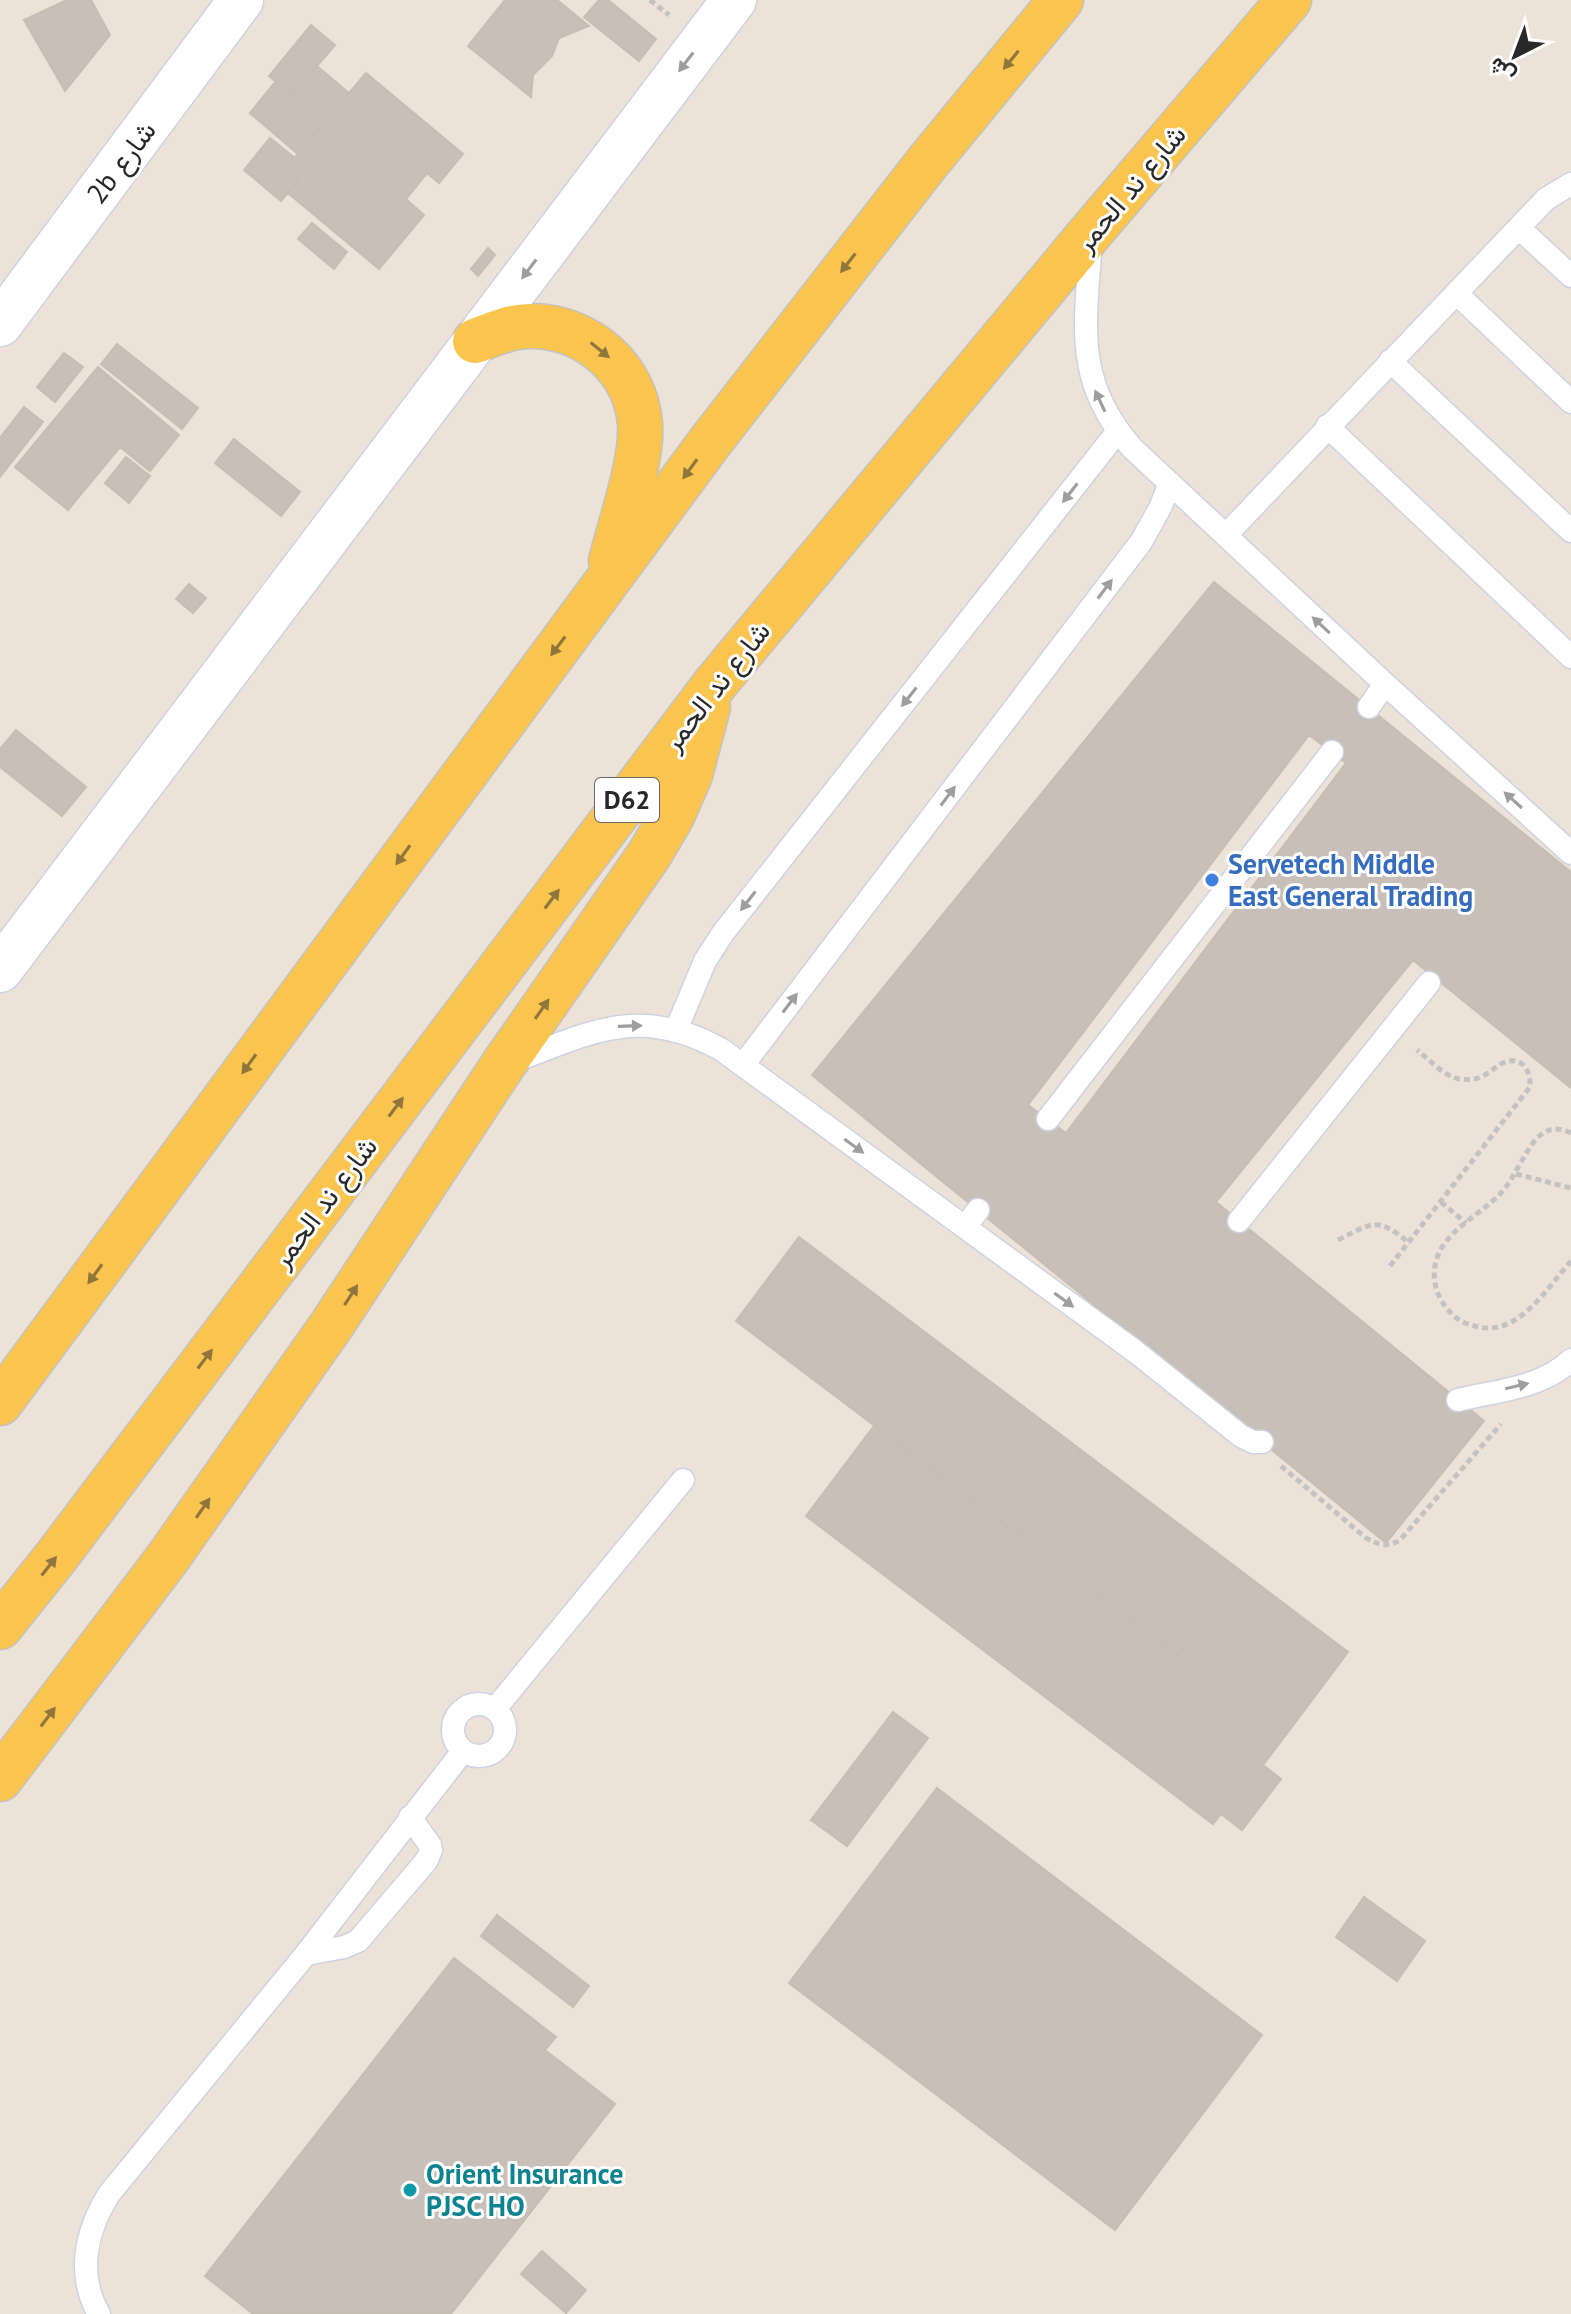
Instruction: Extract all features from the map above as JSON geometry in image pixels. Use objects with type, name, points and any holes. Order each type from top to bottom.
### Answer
[{"type":"main road","points":[[0,1403],[710,442],[827,290],[1061,0]]},
{"type":"main road","name":"شارع ند الحمر","points":[[0,1627],[715,684],[1091,232],[1289,0]]},
{"type":"main road","points":[[475,341],[531,325],[553,327],[595,345],[613,361],[626,379],[636,401],[640,446],[605,584]]},
{"type":"main road","points":[[0,1779],[167,1559],[331,1326],[503,1065],[649,855],[672,816],[690,775],[715,684]]},
{"type":"street","name":"2b شارع","points":[[0,324],[241,0]]},
{"type":"street","points":[[0,970],[734,0]]},
{"type":"lane","points":[[1226,535],[1546,199],[1571,184]]},
{"type":"lane","points":[[1519,228],[1571,276]]},
{"type":"lane","points":[[1091,232],[1085,339],[1088,364],[1104,411],[1118,431],[1385,684],[1571,853]]},
{"type":"lane","points":[[1456,293],[1571,402]]},
{"type":"lane","points":[[1390,361],[1571,531]]},
{"type":"lane","points":[[1327,426],[1571,657]]},
{"type":"lane","points":[[676,1030],[705,961],[723,933],[1118,431]]},
{"type":"lane","points":[[743,1065],[1141,542],[1170,483]]},
{"type":"lane","points":[[1369,707],[1385,684]]},
{"type":"lane","points":[[1048,1119],[1332,752]]},
{"type":"lane","points":[[1239,1221],[1429,983]]},
{"type":"lane","points":[[503,1065],[603,1028],[651,1025],[700,1038],[971,1219],[1139,1348],[1234,1431],[1257,1442]]},
{"type":"lane","points":[[1458,1400],[1539,1381],[1559,1371],[1571,1360]]},
{"type":"lane","points":[[495,1709],[683,1480]]},
{"type":"lane","points":[[482,1704],[495,1709],[503,1720],[505,1733],[500,1746],[490,1754],[476,1757],[463,1751],[454,1741],[452,1727],[457,1714],[468,1705],[482,1704]]},
{"type":"lane","points":[[99,2314],[87,2283],[85,2259],[88,2236],[109,2194],[306,1954],[463,1751]]},
{"type":"lane","points":[[306,1954],[344,1947],[358,1941],[427,1860],[430,1845],[410,1817]]},
{"type":"path","points":[[1390,1266],[1530,1087],[1531,1075],[1524,1065],[1513,1061],[1502,1063],[1483,1076],[1460,1079],[1447,1075],[1392,1029]]},
{"type":"path","points":[[1571,1133],[1558,1129],[1541,1134],[1535,1140],[1504,1191],[1441,1248],[1435,1265],[1434,1282],[1450,1313],[1464,1323],[1481,1328],[1498,1327],[1514,1321],[1528,1310],[1571,1261]]},
{"type":"path","points":[[1516,1174],[1571,1188]]},
{"type":"path","points":[[1441,1202],[1466,1223]]},
{"type":"path","points":[[1338,1240],[1366,1226],[1380,1225],[1390,1227],[1408,1242]]},
{"type":"path","points":[[1257,1442],[1366,1538],[1389,1546],[1400,1540],[1539,1381]]},
{"type":"building","points":[[67,0],[91,0],[110,35],[65,91],[24,20]]},
{"type":"building","points":[[505,0],[557,0],[589,26],[559,38],[552,56],[533,75],[531,97],[468,46]]},
{"type":"building","points":[[599,0],[608,0],[656,39],[639,61],[584,17]]},
{"type":"building","points":[[311,25],[335,45],[292,95],[269,76]]},
{"type":"building","points":[[317,66],[349,93],[298,154],[250,113],[276,81],[292,95]]},
{"type":"building","points":[[366,73],[463,154],[439,183],[427,173],[406,199],[424,215],[379,269],[288,193],[299,179],[286,168]]},
{"type":"building","points":[[270,138],[295,158],[286,168],[299,179],[281,201],[244,170]]},
{"type":"building","points":[[312,223],[347,252],[334,269],[298,239]]},
{"type":"building","points":[[488,248],[495,255],[478,276],[471,269]]},
{"type":"building","points":[[117,344],[198,408],[182,429],[101,364]]},
{"type":"building","points":[[64,353],[83,367],[55,402],[37,387]]},
{"type":"building","points":[[98,367],[179,435],[150,471],[120,447],[68,510],[15,467]]},
{"type":"building","points":[[24,407],[43,422],[0,477],[0,438]]},
{"type":"building","points":[[234,439],[300,492],[281,516],[215,463]]},
{"type":"building","points":[[126,457],[150,476],[129,503],[105,483]]},
{"type":"building","points":[[1214,582],[1571,872],[1571,1088],[1413,960],[1216,1202],[1484,1421],[1386,1543],[812,1075]],"holes":[[[1309,735],[1346,763],[1066,1133],[1028,1105]]]},
{"type":"building","points":[[189,584],[206,598],[193,613],[176,599]]},
{"type":"building","points":[[16,730],[86,787],[62,816],[0,767],[0,749]]},
{"type":"building","points":[[799,1237],[1081,1450],[1018,1534],[736,1321]]},
{"type":"building","points":[[874,1426],[1285,1736],[1263,1765],[1281,1779],[1242,1830],[1221,1814],[1213,1824],[806,1516]]},
{"type":"building","points":[[1081,1450],[1241,1571],[1178,1655],[1018,1534]]},
{"type":"building","points":[[1241,1571],[1348,1652],[1285,1736],[1178,1655]]},
{"type":"building","points":[[893,1712],[928,1738],[847,1846],[811,1820]]},
{"type":"building","points":[[937,1788],[1262,2035],[1115,2230],[789,1983]]},
{"type":"building","points":[[1364,1897],[1425,1941],[1397,1981],[1336,1937]]},
{"type":"building","points":[[497,1915],[589,1986],[573,2007],[481,1936]]},
{"type":"building","name":"Orient Insurance PJSC HO","points":[[454,1958],[556,2037],[545,2050],[615,2104],[451,2314],[253,2314],[205,2276]]},
{"type":"building","points":[[542,2251],[586,2290],[566,2313],[521,2274]]},
{"type":"place","name":"Servetech Middle East General Trading","points":[[1212,880]]},
{"type":"place","name":"Orient Insurance PJSC HO","points":[[410,2190]]}]
